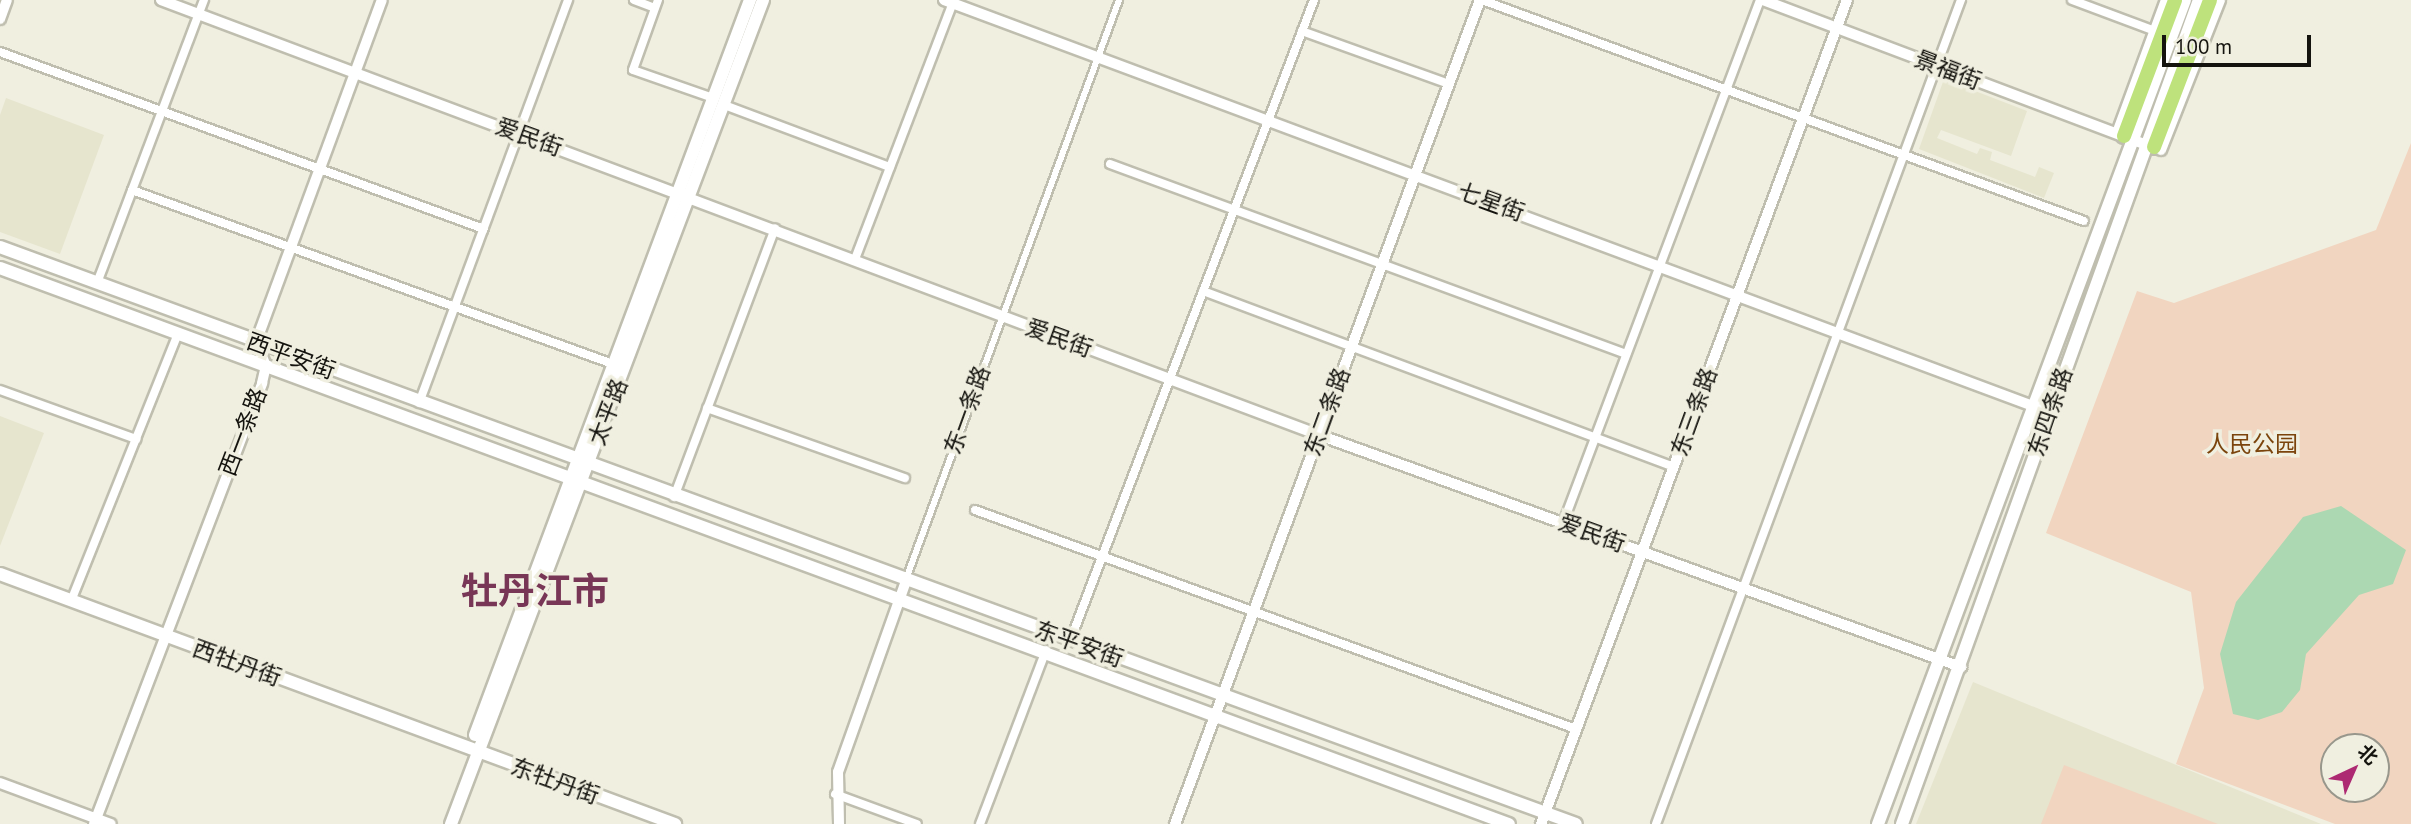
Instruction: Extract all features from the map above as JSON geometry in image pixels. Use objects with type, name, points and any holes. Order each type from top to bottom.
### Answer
[{"type":"highway","points":[[2139,142],[2166,70],[2175,0]]},
{"type":"highway","points":[[2139,142],[2166,70],[2210,0]]},
{"type":"main road","name":"太平路","points":[[442,824],[473,751],[684,194],[718,102],[750,0]]},
{"type":"main road","name":"太平路","points":[[718,102],[763,0]]},
{"type":"main road","points":[[2166,70],[2185,0]]},
{"type":"main road","points":[[2166,70],[2199,0]]},
{"type":"main road","points":[[1878,824],[2043,409],[2139,142]]},
{"type":"main road","name":"太平路","points":[[582,464],[613,364],[684,194]]},
{"type":"main road","name":"西平安街","points":[[0,247],[582,464]]},
{"type":"main road","name":"西平安街","points":[[0,268],[576,479]]},
{"type":"main road","name":"东四条路","points":[[1902,824],[1961,667],[2043,409]]},
{"type":"main road","name":"东平安街","points":[[582,464],[1222,696],[1543,818],[1576,824]]},
{"type":"main road","name":"东平安街","points":[[576,479],[1046,650],[1508,824]]},
{"type":"main road","name":"西牡丹街","points":[[0,574],[473,751]]},
{"type":"main road","name":"太平路","points":[[451,824],[473,751]]},
{"type":"main road","name":"东牡丹街","points":[[473,751],[670,823]]},
{"type":"street","points":[[0,19],[7,0]]},
{"type":"street","name":"爱民街","points":[[161,0],[775,228],[1002,317],[1319,435],[1961,667]]},
{"type":"street","points":[[97,283],[204,0]]},
{"type":"street","points":[[256,342],[382,0]]},
{"type":"street","points":[[419,403],[568,0]]},
{"type":"street","points":[[634,0],[657,4],[633,70],[890,167]]},
{"type":"street","name":"东一条路","points":[[839,824],[835,794],[845,748],[1119,0]]},
{"type":"street","points":[[1070,641],[1314,0]]},
{"type":"street","points":[[1481,0],[2084,221]]},
{"type":"street","name":"东二条路","points":[[1175,824],[1481,0]]},
{"type":"street","points":[[1563,523],[1761,0]]},
{"type":"street","name":"景福街","points":[[1761,0],[2139,142]]},
{"type":"street","name":"东三条路","points":[[1543,818],[1847,0]]},
{"type":"street","points":[[1656,824],[1741,588],[1961,0]]},
{"type":"street","points":[[2072,0],[2155,31]]},
{"type":"street","points":[[2139,142],[2155,31],[2166,0]]},
{"type":"street","points":[[2139,142],[2220,0]]},
{"type":"street","points":[[855,259],[948,2]]},
{"type":"street","name":"七星街","points":[[948,2],[2043,409]]},
{"type":"street","points":[[1302,32],[1449,84]]},
{"type":"street","points":[[0,52],[484,229]]},
{"type":"street","points":[[1110,164],[1626,354]]},
{"type":"street","points":[[132,190],[613,364]]},
{"type":"street","points":[[674,497],[775,228]]},
{"type":"street","points":[[1203,291],[1674,467]]},
{"type":"street","points":[[71,601],[177,333]]},
{"type":"street","name":"西一条路","points":[[95,821],[265,366],[256,342]]},
{"type":"street","points":[[0,390],[136,439]]},
{"type":"street","points":[[707,408],[905,478]]},
{"type":"street","points":[[975,510],[1576,729]]},
{"type":"street","points":[[980,824],[1046,650]]},
{"type":"street","points":[[0,783],[95,821],[111,824]]},
{"type":"street","points":[[835,794],[917,824]]},
{"type":"shaded area","points":[[1944,79],[2027,111],[2011,156],[1941,130],[1937,138],[1977,154],[1980,148],[1992,152],[1990,160],[2035,177],[2039,167],[2054,173],[2044,198],[1919,149]]},
{"type":"shaded area","points":[[6,98],[104,135],[60,254],[0,232],[0,115]]},
{"type":"shaded area","points":[[0,416],[44,433],[0,546]]},
{"type":"shaded area","points":[[2341,506],[2406,550],[2393,584],[2359,595],[2306,654],[2300,690],[2282,712],[2258,720],[2233,714],[2220,654],[2236,602],[2303,517]]},
{"type":"shaded area","points":[[1973,682],[2321,824],[1916,824]]},
{"type":"green space","name":"人民公园","points":[[2411,143],[2411,824],[2335,824],[2176,764],[2204,688],[2191,592],[2046,533],[2137,291],[2174,303],[2376,230]]},
{"type":"green space","points":[[2064,765],[2218,824],[2041,824]]},
{"type":"district","name":"牡丹江市","points":[[535,590]]}]
